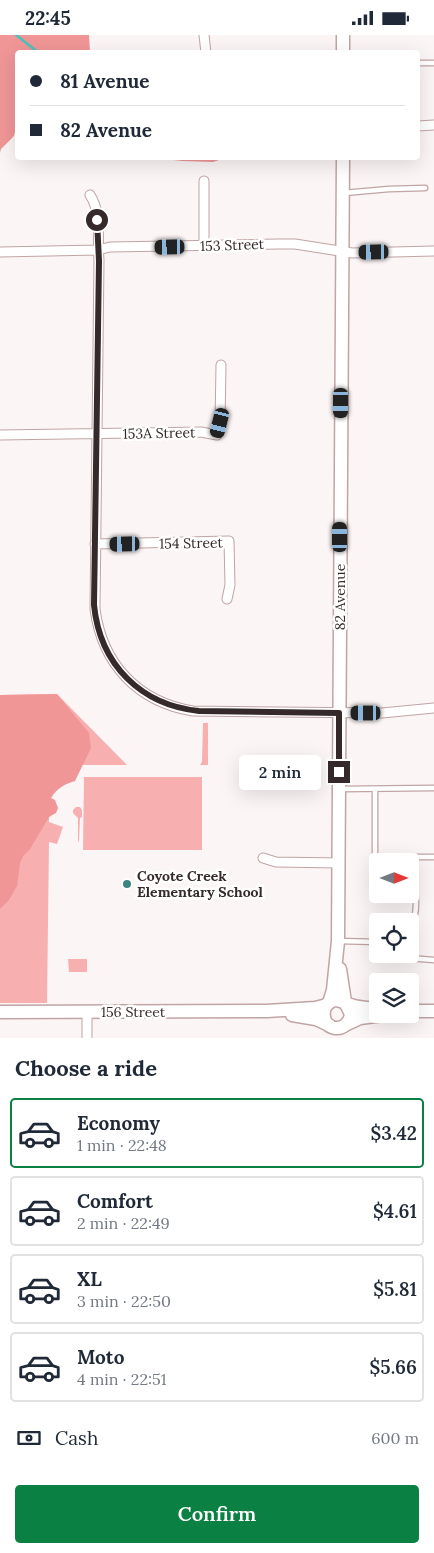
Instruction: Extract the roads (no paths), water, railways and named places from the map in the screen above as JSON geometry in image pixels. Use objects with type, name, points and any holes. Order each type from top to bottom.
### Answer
[{"type":"street","points":[[204,35],[206,50]]},
{"type":"street","points":[[343,35],[343,50]]},
{"type":"street","points":[[420,126],[434,125]]},
{"type":"street","name":"82 Avenue","points":[[328,1004],[333,989],[338,944],[343,160]]},
{"type":"street","points":[[204,181],[204,246]]},
{"type":"street","points":[[90,195],[97,213],[98,250],[95,613],[102,641],[112,660],[125,677],[138,688],[161,702],[184,709],[199,711],[339,713],[434,709]]},
{"type":"street","name":"153 Street","points":[[0,251],[287,244],[342,251],[434,251]]},
{"type":"street","name":"153A Street","points":[[0,435],[201,432],[217,435],[220,423],[221,365]]},
{"type":"street","name":"154 Street","points":[[95,544],[229,541],[230,585],[227,599]]},
{"type":"street","points":[[263,858],[276,862],[339,863]]},
{"type":"street","name":"82 Avenue","points":[[338,944],[346,1003]]},
{"type":"street","points":[[369,1008],[356,1007],[338,1000],[328,1004],[324,1015],[331,1030],[360,1018],[369,1017]]},
{"type":"street","points":[[342,1038],[351,1014],[346,1003]]},
{"type":"street","name":"156 Street","points":[[0,1012],[267,1011],[312,1008],[328,1004]]},
{"type":"street","name":"156 Street","points":[[267,1011],[312,1018],[331,1030]]},
{"type":"street","points":[[419,1011],[434,1011]]},
{"type":"street","points":[[87,1012],[87,1038]]},
{"type":"lane","points":[[420,63],[434,63]]},
{"type":"lane","points":[[343,193],[389,189],[425,189]]},
{"type":"lane","points":[[339,789],[434,788]]},
{"type":"lane","points":[[375,789],[375,853]]},
{"type":"lane","points":[[419,858],[434,857]]},
{"type":"lane","points":[[338,944],[369,942]]},
{"type":"lane","points":[[419,959],[434,960]]},
{"type":"waterway","points":[[16,35],[35,50]]},
{"type":"place","name":"Coyote Creek Elementary School","points":[[127,884]]}]
